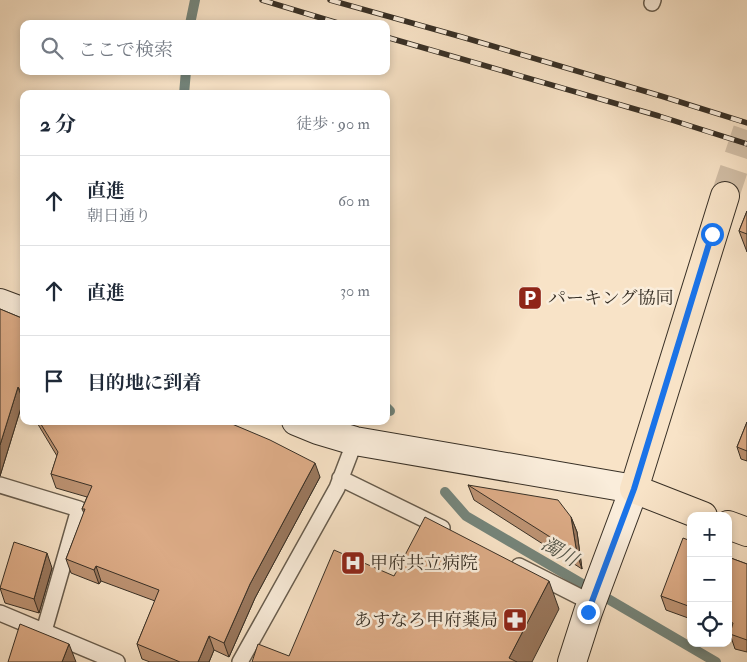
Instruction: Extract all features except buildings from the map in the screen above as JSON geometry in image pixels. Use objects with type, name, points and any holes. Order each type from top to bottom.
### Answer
[{"type":"main road","points":[[693,512],[634,489],[725,196]]},
{"type":"main road","points":[[732,526],[747,532]]},
{"type":"street","points":[[0,303],[20,310]]},
{"type":"street","points":[[310,425],[356,441],[634,489],[572,662]]},
{"type":"lane","points":[[240,662],[337,488],[356,441]]},
{"type":"lane","points":[[340,478],[453,534]]},
{"type":"lane","points":[[0,485],[80,509],[44,631]]},
{"type":"lane","points":[[505,560],[592,602]]},
{"type":"lane","points":[[0,613],[117,662]]},
{"type":"waterway","name":"濁川","points":[[191,20],[195,0]]},
{"type":"waterway","name":"濁川","points":[[184,90],[186,75]]},
{"type":"waterway","name":"濁川","points":[[445,492],[466,516],[716,662]]},
{"type":"tunnel","points":[[725,196],[747,130]]},
{"type":"railway","points":[[262,0],[328,20]]},
{"type":"railway","points":[[330,0],[462,37],[747,123]]},
{"type":"railway","points":[[390,38],[659,116],[747,144]]},
{"type":"place","name":"パーキング協同","points":[[530,298]]},
{"type":"place","name":"甲府共立病院","points":[[353,563]]},
{"type":"place","name":"あすなろ甲府薬局","points":[[515,620]]},
{"type":"route","points":[[588,612],[634,489],[712,234]]}]
